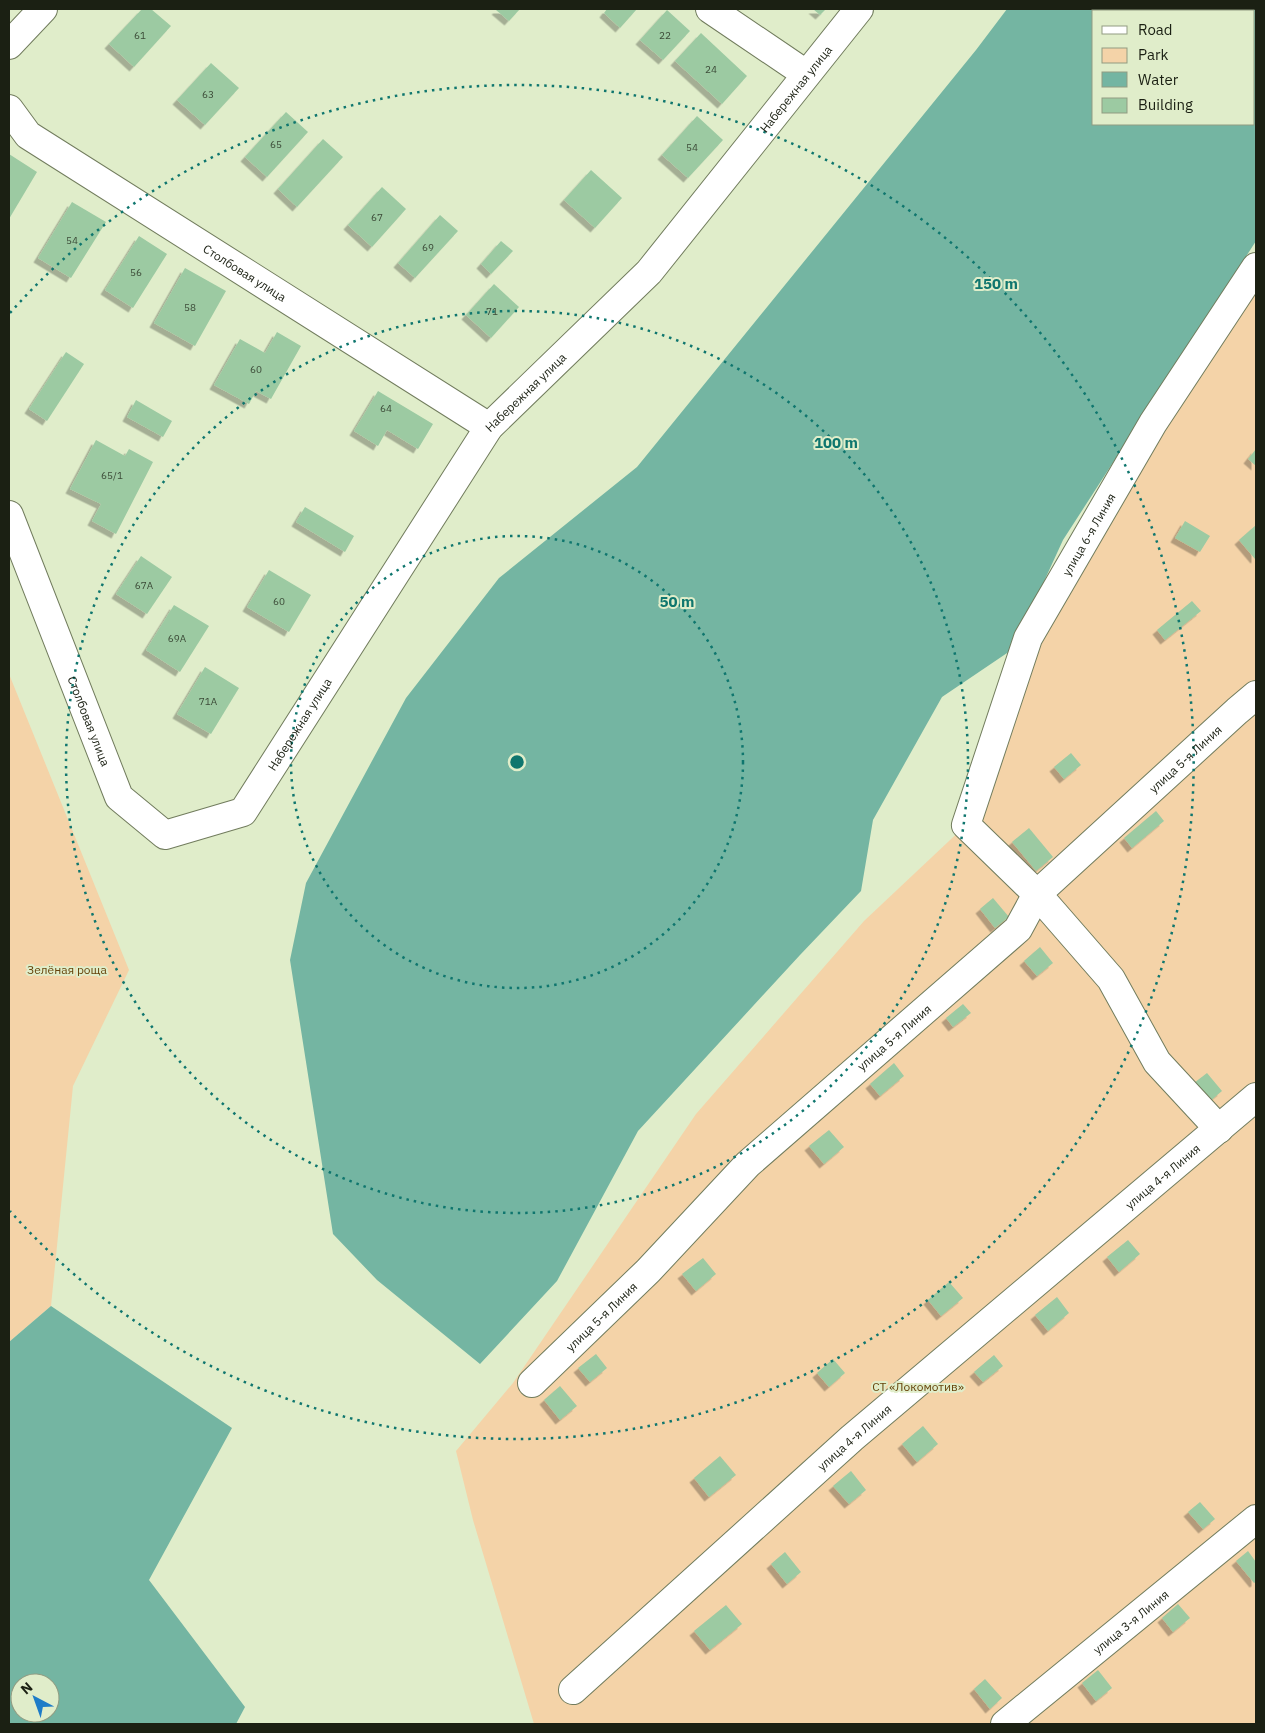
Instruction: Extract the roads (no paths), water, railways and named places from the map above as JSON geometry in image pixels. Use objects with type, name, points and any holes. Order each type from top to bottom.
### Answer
[{"type":"street","points":[[9,45],[43,9]]},
{"type":"street","points":[[710,9],[806,74]]},
{"type":"street","name":"Набережная улица","points":[[243,812],[489,427],[649,272],[859,9]]},
{"type":"street","name":"Столбовая улица","points":[[9,109],[28,135],[489,427]]},
{"type":"street","name":"улица 6-я Линия","points":[[1037,894],[966,825],[1028,638],[1153,423],[1256,267]]},
{"type":"street","name":"Столбовая улица","points":[[9,515],[119,797],[166,835],[243,812]]},
{"type":"street","name":"улица 5-я Линия","points":[[532,1383],[648,1271],[748,1164],[1018,930],[1037,894],[1256,695]]},
{"type":"street","points":[[1037,894],[1111,979],[1157,1062],[1219,1128]]},
{"type":"street","name":"улица 4-я Линия","points":[[573,1690],[852,1438],[1256,1097]]},
{"type":"street","name":"улица 3-я Линия","points":[[1005,1724],[1256,1519]]},
{"type":"water","points":[[1007,9],[1256,9],[1256,241],[1063,540],[1013,649],[942,697],[873,820],[861,891],[638,1131],[557,1281],[480,1364],[377,1280],[333,1234],[290,960],[306,883],[406,698],[499,578],[637,467],[976,50]]},
{"type":"water","points":[[51,1306],[232,1428],[149,1580],[245,1707],[236,1724],[9,1724],[9,1342]]},
{"type":"park label","name":"Зелёная роща","points":[[67,969]]},
{"type":"park label","name":"СТ «Локомотив»","points":[[918,1386]]}]
